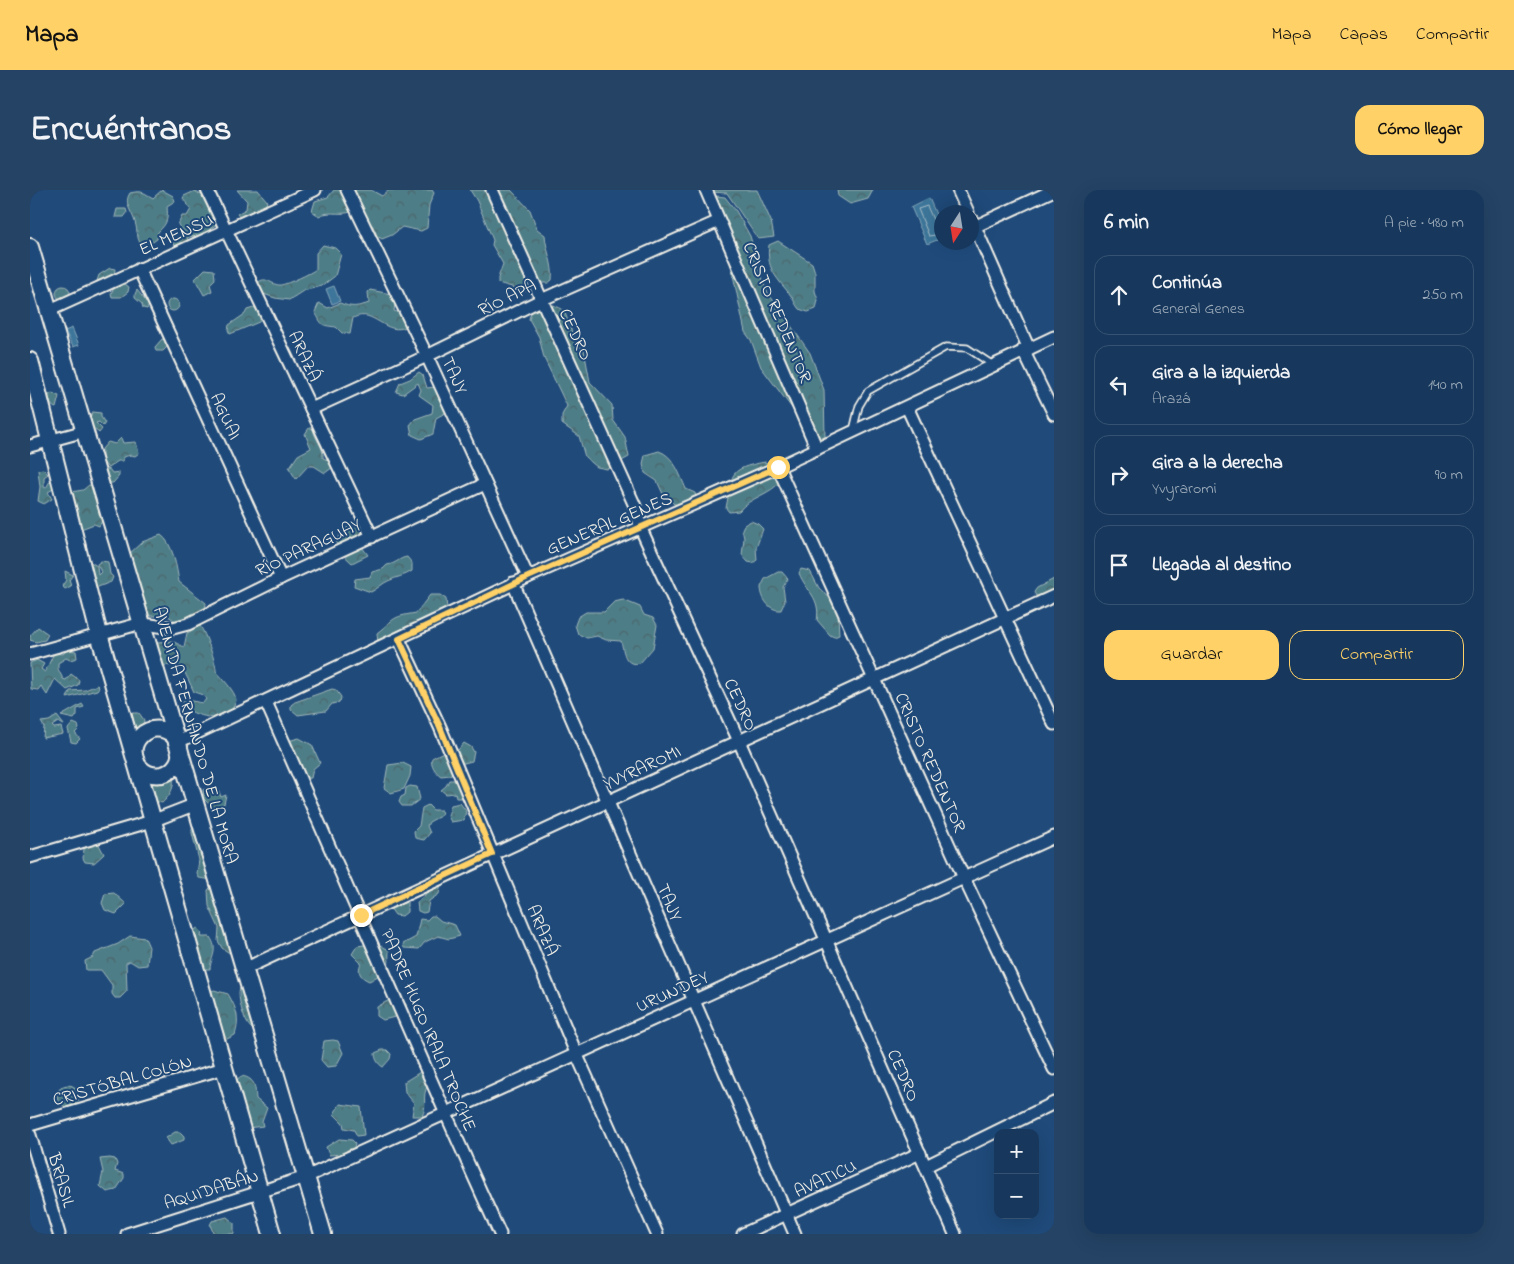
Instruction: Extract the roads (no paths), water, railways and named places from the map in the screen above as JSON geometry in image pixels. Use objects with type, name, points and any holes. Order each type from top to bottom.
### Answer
[{"type":"main road","name":"AVENIDA FERNANDO DE LA MORA","points":[[30,247],[323,1234]]},
{"type":"main road","points":[[30,361],[99,634],[272,1234]]},
{"type":"street","name":"ARAZÁ","points":[[207,190],[372,537]]},
{"type":"street","name":"EL MENSU","points":[[50,310],[315,190]]},
{"type":"street","name":"TAJY","points":[[347,190],[427,356],[528,577]]},
{"type":"street","name":"CEDRO","points":[[492,190],[635,506],[641,529],[739,741],[955,1234]]},
{"type":"street","name":"CRISTO REDENTOR","points":[[706,190],[817,449]]},
{"type":"street","points":[[958,190],[965,205]]},
{"type":"street","points":[[979,221],[1054,190]]},
{"type":"street","name":"RÍO APA","points":[[311,409],[427,356],[541,300],[719,221]]},
{"type":"street","points":[[979,238],[1054,414]]},
{"type":"street","name":"AGUAI","points":[[139,269],[281,578]]},
{"type":"street","name":"GENERAL GENES","points":[[178,742],[399,639],[513,583],[641,529],[778,467],[1054,337]]},
{"type":"street","points":[[907,407],[1054,724]]},
{"type":"street","points":[[30,446],[85,431]]},
{"type":"street","name":"CRISTO REDENTOR","points":[[778,467],[964,878],[1054,1070]]},
{"type":"street","name":"RÍO PARAGUAY","points":[[143,623],[174,628],[188,624],[281,578],[485,484]]},
{"type":"street","name":"TAJY","points":[[513,583],[609,802],[692,1001],[795,1234]]},
{"type":"street","name":"YVYRAROMI","points":[[244,969],[1054,596]]},
{"type":"street","points":[[30,654],[143,623]]},
{"type":"street","name":"ARAZÁ","points":[[399,639],[440,727],[576,1054],[657,1234]]},
{"type":"street","name":"PADRE HUGO IRALA TROCHE","points":[[266,702],[361,915],[444,1113],[500,1234]]},
{"type":"street","points":[[154,728],[168,731],[178,742],[180,750],[176,765],[164,774],[148,773],[136,763],[134,755],[136,741],[140,735],[154,728]]},
{"type":"street","points":[[30,856],[152,821],[196,804]]},
{"type":"street","name":"URUNDEY","points":[[306,1177],[1054,837]]},
{"type":"street","name":"CRISTÓBAL COLÓN","points":[[30,1125],[224,1068]]},
{"type":"street","points":[[926,1166],[1054,1103]]},
{"type":"street","name":"BRASIL","points":[[30,1135],[60,1234]]},
{"type":"street","name":"AVATICU","points":[[743,1234],[920,1153]]},
{"type":"street","name":"AQUIDABÁN","points":[[127,1234],[306,1177]]},
{"type":"lane","points":[[853,432],[859,406],[868,390],[946,347],[967,348],[993,365]]},
{"type":"water","points":[[929,198],[934,210],[934,241],[927,244],[911,207]]},
{"type":"water","points":[[334,286],[340,301],[332,304],[326,289]]},
{"type":"water","points":[[72,328],[79,345],[73,347],[65,331]]}]
